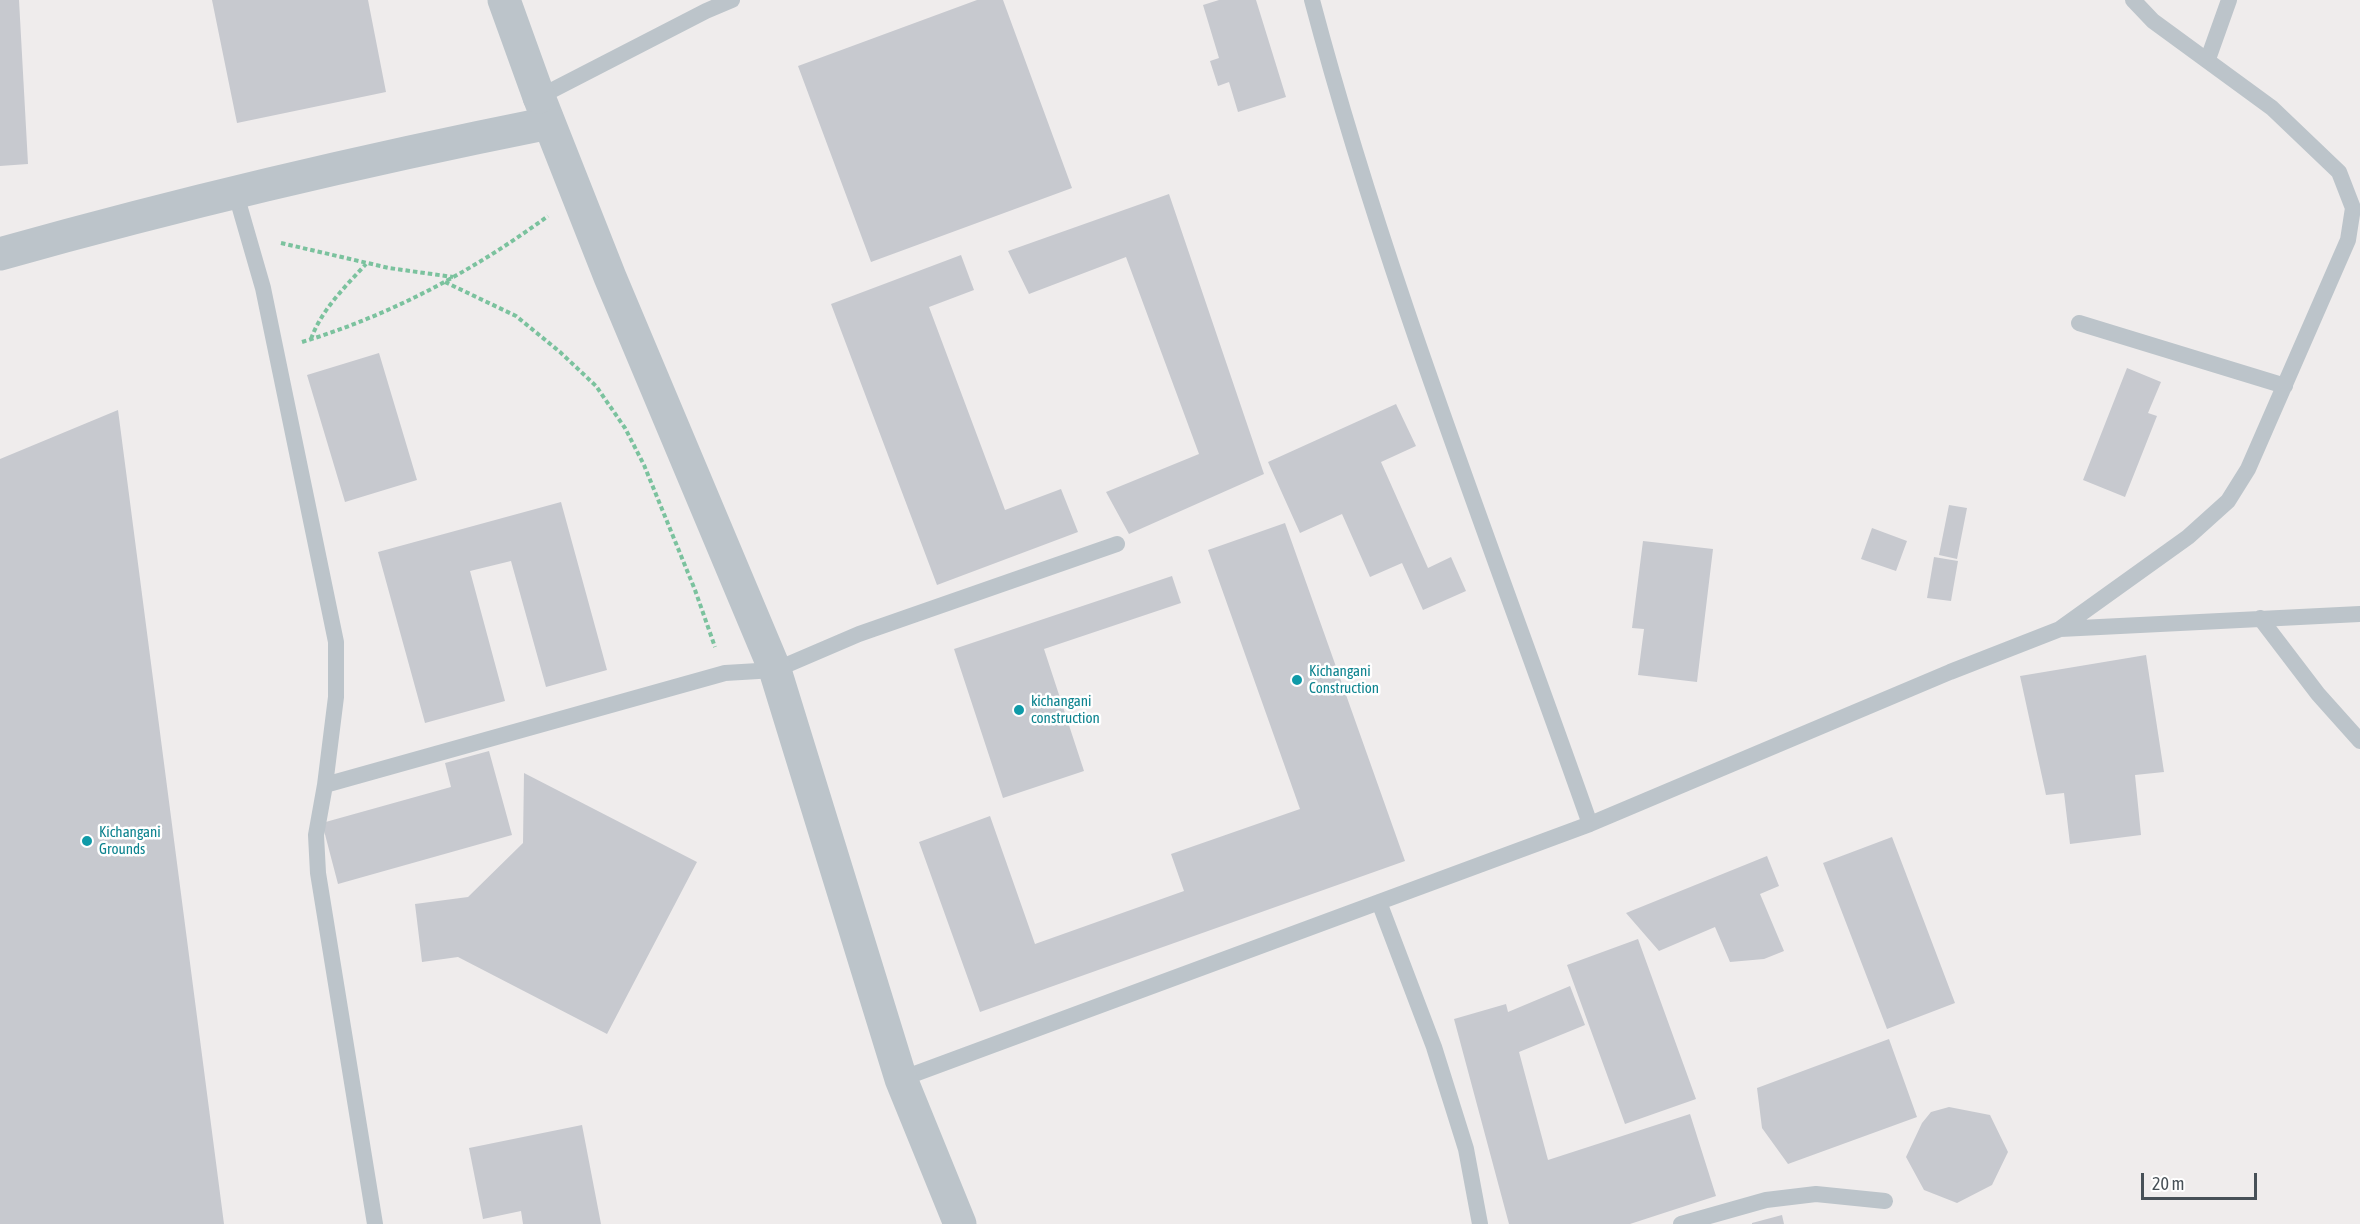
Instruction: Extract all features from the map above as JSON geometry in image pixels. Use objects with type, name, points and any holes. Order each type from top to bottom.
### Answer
[{"type":"street","points":[[504,0],[544,110],[615,288],[775,670],[901,1080],[960,1224]]},
{"type":"street","points":[[0,254],[235,191],[420,148],[544,110]]},
{"type":"lane","points":[[544,110],[706,11],[732,0]]},
{"type":"lane","points":[[1312,0],[1337,94],[1422,356],[1590,824]]},
{"type":"lane","points":[[901,1080],[1590,824],[1950,672],[2060,629],[2188,537],[2228,501],[2248,469],[2348,240],[2353,208],[2339,172],[2272,108],[2153,21],[2133,0]]},
{"type":"lane","points":[[2208,59],[2229,0]]},
{"type":"lane","points":[[235,191],[263,288],[336,642],[336,697],[316,835],[318,873],[375,1224]]},
{"type":"lane","points":[[2079,323],[2285,386]]},
{"type":"lane","points":[[325,785],[725,673],[775,670],[859,634],[1117,544]]},
{"type":"lane","points":[[2060,629],[2360,614]]},
{"type":"lane","points":[[2260,618],[2318,694],[2360,741]]},
{"type":"lane","points":[[1379,902],[1430,1037],[1466,1149],[1480,1224]]},
{"type":"lane","points":[[1681,1224],[1766,1200],[1816,1194],[1885,1201]]},
{"type":"path","points":[[276,352],[391,309],[445,282],[526,232],[558,209],[576,189]]},
{"type":"path","points":[[248,236],[412,272],[454,277]]},
{"type":"path","points":[[310,340],[320,319],[338,294],[367,263]]},
{"type":"path","points":[[445,282],[516,315],[596,386],[625,428],[644,465],[695,590],[725,673]]},
{"type":"building","points":[[0,0],[19,0],[28,164],[0,166]]},
{"type":"building","points":[[212,0],[368,0],[386,92],[237,123]]},
{"type":"building","points":[[977,0],[1003,0],[1072,188],[871,262],[798,66]]},
{"type":"building","points":[[1219,0],[1256,0],[1286,97],[1238,112],[1229,82],[1218,86],[1210,61],[1219,58],[1203,5]]},
{"type":"building","points":[[1169,194],[1264,474],[1129,534],[1106,492],[1199,454],[1126,257],[1029,294],[1008,251]]},
{"type":"building","points":[[961,255],[974,290],[929,307],[1005,510],[1061,489],[1078,532],[937,585],[831,304]]},
{"type":"building","points":[[379,353],[417,480],[345,502],[307,375]]},
{"type":"building","points":[[2127,368],[2161,382],[2148,413],[2157,416],[2125,497],[2083,480]]},
{"type":"building","points":[[1396,404],[1416,446],[1381,462],[1428,568],[1451,557],[1466,591],[1423,610],[1402,563],[1370,577],[1342,514],[1300,533],[1268,462]]},
{"type":"building","name":"Kichangani Grounds","points":[[118,410],[224,1224],[0,1224],[0,459]]},
{"type":"building","points":[[561,502],[607,670],[546,687],[511,561],[470,571],[505,701],[425,723],[378,552]]},
{"type":"building","points":[[1949,505],[1967,508],[1957,559],[1939,555]]},
{"type":"building","name":"Kichangani Construction","points":[[1285,523],[1405,861],[980,1012],[919,842],[990,816],[1035,944],[1184,891],[1171,854],[1300,809],[1208,550]]},
{"type":"building","points":[[1872,528],[1907,541],[1896,571],[1861,559]]},
{"type":"building","points":[[1643,541],[1713,549],[1697,682],[1638,675],[1644,629],[1632,628]]},
{"type":"building","points":[[1934,557],[1958,561],[1951,601],[1927,598]]},
{"type":"building","name":"kichangani construction","points":[[1172,576],[1181,603],[1044,649],[1084,771],[1003,798],[954,649]]},
{"type":"building","points":[[2146,655],[2164,772],[2135,775],[2141,835],[2070,844],[2064,793],[2046,795],[2020,676]]},
{"type":"building","points":[[489,751],[512,835],[338,884],[322,823],[451,787],[445,763]]},
{"type":"building","points":[[524,773],[697,862],[607,1034],[458,957],[422,962],[415,904],[468,897],[523,843]]},
{"type":"building","points":[[1892,837],[1955,1003],[1887,1029],[1823,863]]},
{"type":"building","points":[[1767,856],[1779,886],[1760,894],[1784,951],[1764,959],[1730,962],[1715,927],[1659,951],[1626,913]]},
{"type":"building","points":[[1638,939],[1696,1099],[1625,1124],[1567,965]]},
{"type":"building","points":[[1570,986],[1585,1025],[1519,1052],[1548,1160],[1690,1114],[1716,1196],[1630,1224],[1509,1224],[1454,1019],[1506,1004],[1508,1012]]},
{"type":"building","points":[[1889,1039],[1917,1117],[1788,1164],[1762,1128],[1757,1088]]},
{"type":"building","points":[[1949,1107],[1990,1115],[2008,1152],[1992,1185],[1957,1203],[1924,1190],[1906,1157],[1922,1123],[1931,1112]]},
{"type":"building","points":[[582,1125],[601,1224],[523,1224],[521,1211],[483,1219],[469,1148]]},
{"type":"building","points":[[1782,1215],[1784,1224],[1752,1224],[1752,1223]]},
{"type":"place","name":"Kichangani Construction","points":[[1297,680]]},
{"type":"place","name":"kichangani construction","points":[[1019,710]]},
{"type":"place","name":"Kichangani Grounds","points":[[87,841]]}]
